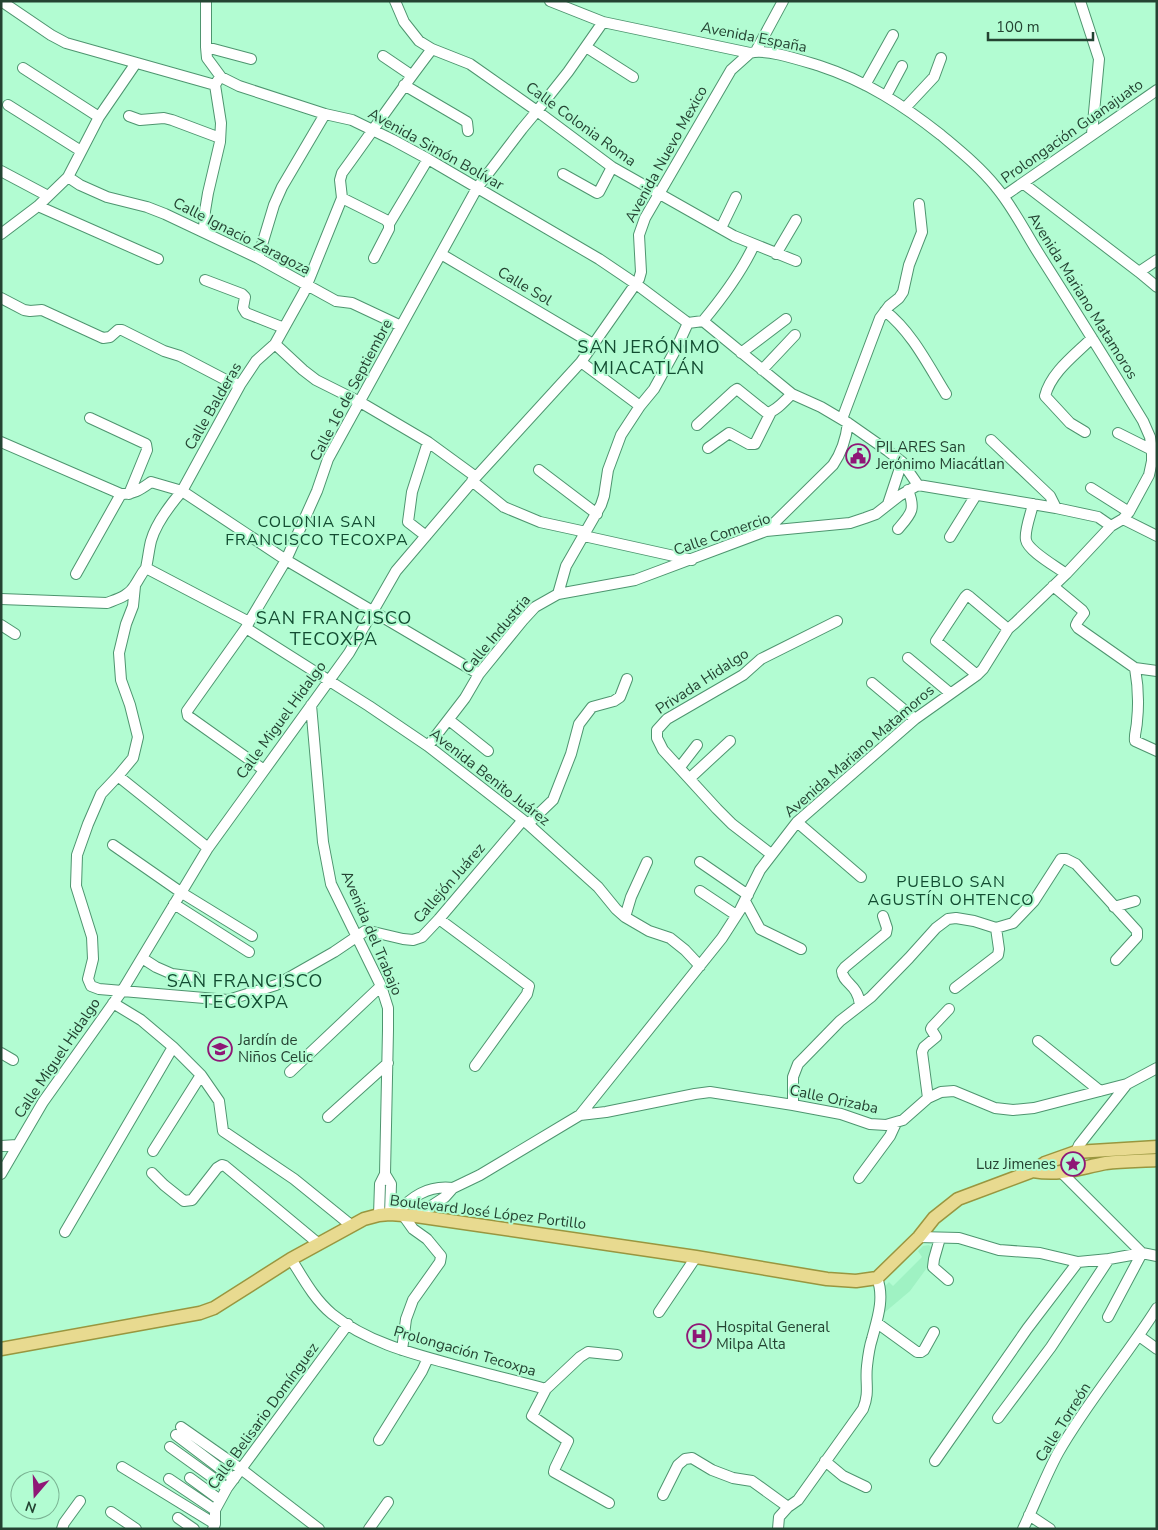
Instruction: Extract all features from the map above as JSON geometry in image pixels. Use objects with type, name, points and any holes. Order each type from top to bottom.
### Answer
[{"type":"main road","points":[[877,1278],[919,1237],[934,1218],[958,1199],[1033,1171],[1044,1162],[1076,1152],[1157,1148]]},
{"type":"main road","points":[[1076,1152],[1083,1159],[1079,1170]]},
{"type":"main road","points":[[1058,1157],[1057,1168],[1062,1173]]},
{"type":"main road","points":[[1033,1171],[1062,1173],[1107,1163],[1157,1160]]},
{"type":"main road","name":"Boulevard José López Portillo","points":[[1,1349],[200,1313],[214,1308],[291,1259],[364,1219],[397,1215],[696,1257],[827,1279],[856,1281],[877,1278]]},
{"type":"street","name":"Avenida Simón Bolívar","points":[[2,1],[66,43],[136,63],[239,86],[326,114],[352,120],[374,130],[428,159],[583,250],[636,284],[688,323]]},
{"type":"street","points":[[204,231],[206,202],[220,138],[221,123],[218,81],[207,58],[206,1]]},
{"type":"street","name":"Calle Colonia Roma","points":[[395,1],[404,22],[419,40],[432,48],[470,64],[612,167],[754,245],[796,261]]},
{"type":"street","name":"Avenida España","points":[[550,1],[603,22],[726,48],[786,56],[829,70],[865,85],[905,108],[958,150],[980,169],[1004,196]]},
{"type":"street","points":[[726,48],[731,70],[753,52],[783,1]]},
{"type":"street","points":[[1080,1],[1099,59],[1092,134]]},
{"type":"street","name":"Calle 16 de Septiembre","points":[[264,770],[188,716],[187,711],[248,625],[286,560],[318,491],[328,459],[477,188],[603,22]]},
{"type":"street","points":[[865,85],[893,35]]},
{"type":"street","points":[[586,46],[633,77]]},
{"type":"street","points":[[206,47],[251,59]]},
{"type":"street","name":"Calle Balderas","points":[[146,568],[154,531],[182,491],[240,385],[256,361],[275,344],[304,292],[342,198],[340,180],[342,174],[404,84],[432,48]]},
{"type":"street","points":[[383,56],[412,75]]},
{"type":"street","points":[[905,108],[934,77],[941,58]]},
{"type":"street","points":[[1,234],[38,206],[68,177],[99,117],[136,63]]},
{"type":"street","points":[[886,96],[902,66]]},
{"type":"street","points":[[23,68],[99,117]]},
{"type":"street","name":"Avenida Nuevo Mexico","points":[[636,284],[640,272],[639,235],[645,218],[731,70]]},
{"type":"street","points":[[404,84],[467,122],[468,131]]},
{"type":"street","name":"Prolongación Guanajuato","points":[[1004,196],[1024,184],[1092,134],[1157,90]]},
{"type":"street","points":[[8,106],[81,150]]},
{"type":"street","points":[[258,258],[274,205],[282,187],[326,114]]},
{"type":"street","points":[[129,116],[140,120],[164,118],[220,138]]},
{"type":"street","points":[[374,258],[389,230],[389,224],[428,159]]},
{"type":"street","points":[[563,174],[599,192],[612,167]]},
{"type":"street","points":[[1,171],[48,196]]},
{"type":"street","name":"Calle Ignacio Zaragoza","points":[[68,177],[80,185],[107,197],[155,210],[204,231],[336,301],[352,303],[401,326]]},
{"type":"street","points":[[1024,184],[1157,287]]},
{"type":"street","name":"Avenida Mariano Matamoros","points":[[397,1215],[445,1197],[453,1188],[480,1175],[580,1115],[722,938],[760,870],[797,822],[915,719],[976,675],[983,668],[1008,630],[1066,574],[1111,526],[1126,516],[1149,476],[1152,462],[1150,437],[1143,421],[1004,196]]},
{"type":"street","points":[[721,228],[736,197]]},
{"type":"street","points":[[342,198],[386,220],[389,224]]},
{"type":"street","points":[[766,532],[840,456],[846,438],[845,421],[880,318],[885,310],[904,292],[909,265],[920,239],[922,226],[919,204]]},
{"type":"street","points":[[38,206],[158,259]]},
{"type":"street","points":[[776,254],[796,220]]},
{"type":"street","points":[[558,594],[566,566],[597,514],[604,496],[608,470],[621,436],[654,388],[688,323],[703,321],[726,294],[747,261],[754,245]]},
{"type":"street","name":"Calle Sol","points":[[441,254],[593,344]]},
{"type":"street","points":[[1139,272],[1157,260]]},
{"type":"street","points":[[205,280],[242,294],[246,297],[243,308],[246,313],[284,328]]},
{"type":"street","name":"Calle Miguel Hidalgo","points":[[1,1174],[42,1102],[122,991],[208,848],[349,653],[396,571],[474,479],[581,362],[636,284]]},
{"type":"street","points":[[2,299],[24,310],[42,310],[103,338],[110,337],[118,330],[122,330],[240,385]]},
{"type":"street","points":[[885,310],[906,330],[946,394]]},
{"type":"street","points":[[741,353],[786,319]]},
{"type":"street","points":[[703,321],[792,394],[821,407],[845,421],[888,451],[902,462],[918,485],[1056,508],[1098,517],[1111,526]]},
{"type":"street","points":[[762,370],[795,335]]},
{"type":"street","points":[[1085,432],[1070,423],[1044,396],[1053,376],[1092,338]]},
{"type":"street","points":[[275,344],[316,380],[360,402],[428,442],[474,479],[504,507],[540,522],[692,560]]},
{"type":"street","points":[[581,362],[640,406]]},
{"type":"street","points":[[697,425],[737,390],[767,413],[771,412]]},
{"type":"street","points":[[708,448],[730,433],[749,444],[755,444],[771,412],[792,394]]},
{"type":"street","points":[[76,574],[125,494],[147,450],[146,444],[90,418]]},
{"type":"street","points":[[1118,433],[1152,450]]},
{"type":"street","points":[[990,440],[1050,496],[1056,508]]},
{"type":"street","points":[[1,442],[125,494],[140,489],[151,482],[182,491],[286,560],[479,674]]},
{"type":"street","points":[[426,536],[408,522],[412,492],[428,442]]},
{"type":"street","points":[[888,505],[902,462]]},
{"type":"street","points":[[539,470],[597,514]]},
{"type":"street","name":"Calle Comercio","points":[[558,594],[635,580],[766,532],[850,522],[876,514],[908,490],[918,485]]},
{"type":"street","points":[[1092,488],[1126,516],[1157,536]]},
{"type":"street","points":[[898,529],[912,509],[912,500],[908,490]]},
{"type":"street","points":[[950,537],[976,495]]},
{"type":"street","points":[[1033,504],[1026,535],[1028,545],[1066,574]]},
{"type":"street","points":[[146,568],[139,576],[135,586],[133,606],[126,624],[119,653],[121,680],[138,737],[133,758],[101,794],[77,854],[76,886],[92,937],[93,959],[88,979],[91,986],[99,989],[228,1000],[276,985],[334,952],[357,936]]},
{"type":"street","name":"Avenida Benito Juárez","points":[[146,568],[248,625],[428,746],[525,822],[598,887],[616,910],[649,932],[670,938],[700,966]]},
{"type":"street","points":[[1,599],[107,603],[128,594],[135,586]]},
{"type":"street","points":[[1053,586],[1084,613],[1076,625],[1078,628],[1135,668],[1157,671]]},
{"type":"street","name":"Calle Industria","points":[[428,746],[465,698],[479,674],[536,607],[558,594]]},
{"type":"street","points":[[976,675],[938,639],[967,595],[1008,630]]},
{"type":"street","name":"Privada Hidalgo","points":[[771,854],[732,824],[717,809],[663,750],[657,738],[657,730],[667,718],[743,675],[761,659],[838,621]]},
{"type":"street","points":[[1,625],[15,634]]},
{"type":"street","points":[[908,658],[950,693]]},
{"type":"street","points":[[1135,668],[1138,684],[1135,741],[1157,751]]},
{"type":"street","name":"Callejón Juárez","points":[[357,936],[369,931],[403,939],[413,940],[422,937],[525,822],[553,800],[571,754],[579,724],[592,707],[614,701],[620,697],[627,679]]},
{"type":"street","points":[[872,683],[915,719]]},
{"type":"street","name":"Avenida del Trabajo","points":[[311,705],[323,842],[331,884],[382,986],[388,1008],[385,1174],[390,1184],[397,1215]]},
{"type":"street","points":[[449,720],[488,751]]},
{"type":"street","points":[[690,778],[730,741]]},
{"type":"street","points":[[680,767],[697,745]]},
{"type":"street","points":[[118,776],[208,848]]},
{"type":"street","points":[[797,822],[861,877]]},
{"type":"street","points":[[113,845],[182,893],[252,936]]},
{"type":"street","points":[[793,1105],[793,1077],[798,1064],[840,1021],[871,997],[936,928],[948,919],[956,918],[996,928],[1012,922],[1034,901],[1061,859],[1066,859],[1076,864],[1137,931],[1136,937],[1116,960]]},
{"type":"street","points":[[625,917],[647,862]]},
{"type":"street","points":[[700,862],[746,898],[760,929],[801,950]]},
{"type":"street","points":[[700,891],[736,915]]},
{"type":"street","points":[[1114,907],[1135,901]]},
{"type":"street","points":[[174,904],[249,952]]},
{"type":"street","points":[[860,1004],[856,989],[842,976],[842,971],[886,933],[887,928],[883,916]]},
{"type":"street","points":[[439,919],[529,986],[527,994],[475,1066]]},
{"type":"street","points":[[955,988],[998,955],[996,928]]},
{"type":"street","points":[[142,958],[172,974],[195,977]]},
{"type":"street","points":[[290,1072],[382,986]]},
{"type":"street","points":[[113,1003],[141,1020],[173,1047],[201,1075],[219,1101],[223,1131],[294,1179],[352,1226]]},
{"type":"street","points":[[928,1098],[922,1052],[924,1047],[936,1037],[931,1029],[932,1027],[949,1009]]},
{"type":"street","points":[[1038,1041],[1100,1091]]},
{"type":"street","points":[[65,1232],[173,1047]]},
{"type":"street","points":[[1,1053],[13,1060]]},
{"type":"street","points":[[328,1116],[388,1063]]},
{"type":"street","name":"Calle Orizaba","points":[[580,1115],[606,1112],[710,1092],[793,1105],[841,1114],[878,1125],[886,1125],[903,1120],[928,1098],[941,1092],[954,1091],[995,1108],[1013,1110],[1034,1108],[1127,1084],[1157,1068]]},
{"type":"street","points":[[153,1151],[201,1075]]},
{"type":"street","name":"Calle Orizaba","points":[[1076,1152],[1079,1145],[1127,1084]]},
{"type":"street","points":[[859,1178],[890,1136],[896,1123]]},
{"type":"street","points":[[1,1146],[17,1145]]},
{"type":"street","points":[[152,1173],[184,1200],[192,1200],[217,1168],[222,1165],[225,1166],[319,1244]]},
{"type":"street","points":[[1062,1173],[1142,1253]]},
{"type":"street","name":"Avenida Mariano Matamoros","points":[[397,1215],[409,1200],[422,1192],[442,1187],[453,1188]]},
{"type":"street","points":[[397,1215],[412,1229],[427,1239],[440,1256],[440,1262],[413,1300],[406,1318],[402,1350]]},
{"type":"street","points":[[919,1237],[959,1238],[999,1250],[1040,1252],[1078,1262],[1142,1253],[1157,1256]]},
{"type":"street","points":[[940,1238],[933,1266],[948,1280]]},
{"type":"street","points":[[1108,1317],[1142,1253]]},
{"type":"street","points":[[659,1312],[696,1257]]},
{"type":"street","name":"Prolongación Tecoxpa","points":[[291,1259],[314,1294],[332,1313],[384,1344],[428,1358],[546,1389]]},
{"type":"street","points":[[998,1418],[1051,1347],[1108,1259]]},
{"type":"street","points":[[935,1462],[1027,1329],[1078,1262]]},
{"type":"street","points":[[778,1529],[779,1517],[798,1500],[863,1409],[867,1399],[866,1369],[880,1306],[880,1285],[877,1278]]},
{"type":"street","name":"Calle Torreón","points":[[1023,1529],[1058,1452],[1157,1308]]},
{"type":"street","points":[[877,1323],[917,1352],[924,1350],[934,1332]]},
{"type":"street","name":"Calle Belisario Domínguez","points":[[214,1526],[215,1510],[227,1488],[348,1324]]},
{"type":"street","points":[[1139,1336],[1157,1349]]},
{"type":"street","points":[[609,1503],[554,1472],[568,1441],[532,1416],[546,1389],[580,1357],[588,1352],[617,1355]]},
{"type":"street","points":[[378,1440],[422,1371],[428,1358]]},
{"type":"street","points":[[234,1479],[178,1431],[241,1469],[319,1529]]},
{"type":"street","points":[[170,1447],[227,1488]]},
{"type":"street","points":[[663,1494],[678,1465],[686,1459],[692,1458],[712,1470],[733,1478],[752,1481],[788,1507]]},
{"type":"street","points":[[825,1461],[844,1476],[866,1487]]},
{"type":"street","points":[[122,1468],[214,1526]]},
{"type":"street","points":[[190,1478],[220,1500]]},
{"type":"street","points":[[169,1479],[215,1510]]},
{"type":"street","points":[[62,1529],[64,1523],[80,1501]]},
{"type":"street","points":[[369,1529],[388,1502]]},
{"type":"street","points":[[111,1512],[136,1529]]},
{"type":"street","points":[[1029,1515],[1050,1529]]},
{"type":"street","points":[[178,1518],[194,1529]]},
{"type":"shaded area","points":[[929,1245],[935,1251],[929,1265],[910,1291],[884,1313],[883,1288],[889,1282],[893,1286],[922,1257],[918,1251],[923,1246]]},
{"type":"place","name":"PILARES San Jerónimo Miacátlan","points":[[858,456]]},
{"type":"place","name":"Jardín de Niños Celic","points":[[220,1049]]},
{"type":"place","name":"Luz Jimenes","points":[[1073,1164]]},
{"type":"place","name":"Hospital General Milpa Alta","points":[[699,1336]]},
{"type":"district","name":"SAN JERÓNIMO MIACATLÁN","points":[[649,357]]},
{"type":"district","name":"COLONIA SAN FRANCISCO TECOXPA","points":[[317,530]]},
{"type":"district","name":"SAN FRANCISCO TECOXPA","points":[[334,628]]},
{"type":"district","name":"PUEBLO SAN AGUSTÍN OHTENCO","points":[[951,890]]},
{"type":"district","name":"SAN FRANCISCO TECOXPA","points":[[245,991]]}]
